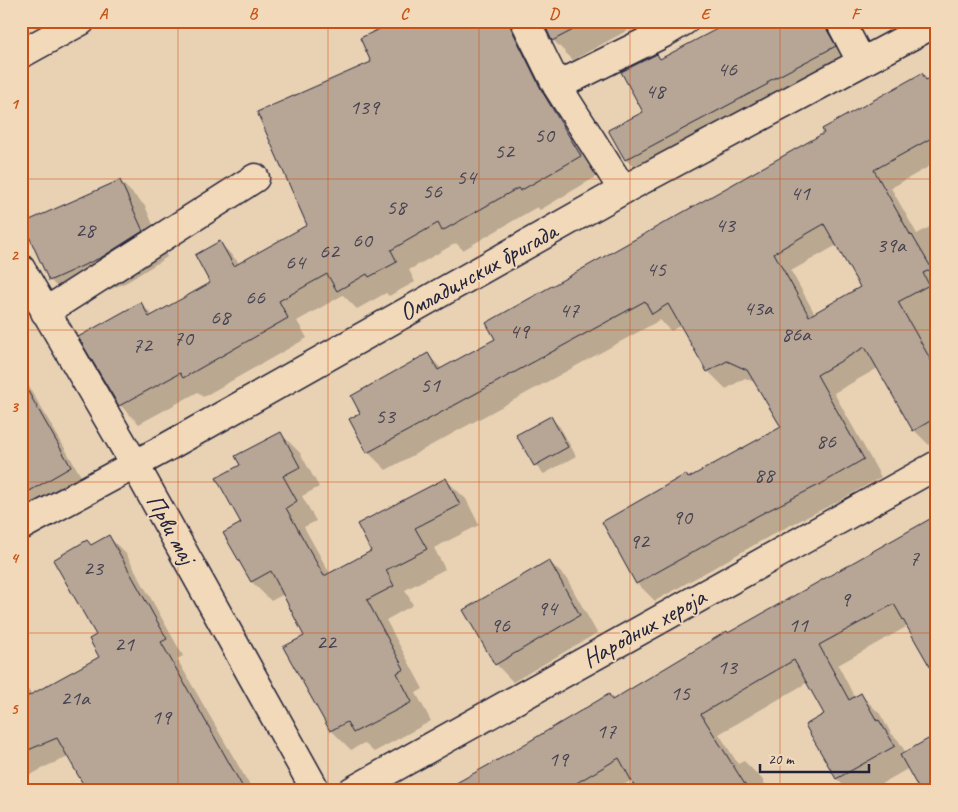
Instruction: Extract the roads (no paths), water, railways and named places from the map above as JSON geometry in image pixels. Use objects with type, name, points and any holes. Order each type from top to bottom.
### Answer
[{"type":"street","points":[[21,54],[81,21]]},
{"type":"street","points":[[525,21],[558,86],[623,190]]},
{"type":"street","points":[[558,86],[664,34],[684,21]]},
{"type":"street","points":[[840,21],[861,61]]},
{"type":"street","name":"Омладинских бригада","points":[[21,526],[623,190],[937,22]]},
{"type":"street","points":[[45,312],[255,178]]},
{"type":"street","name":"Први мај","points":[[21,269],[135,464],[316,791]]},
{"type":"street","name":"Народних хероја","points":[[352,791],[937,465]]}]
